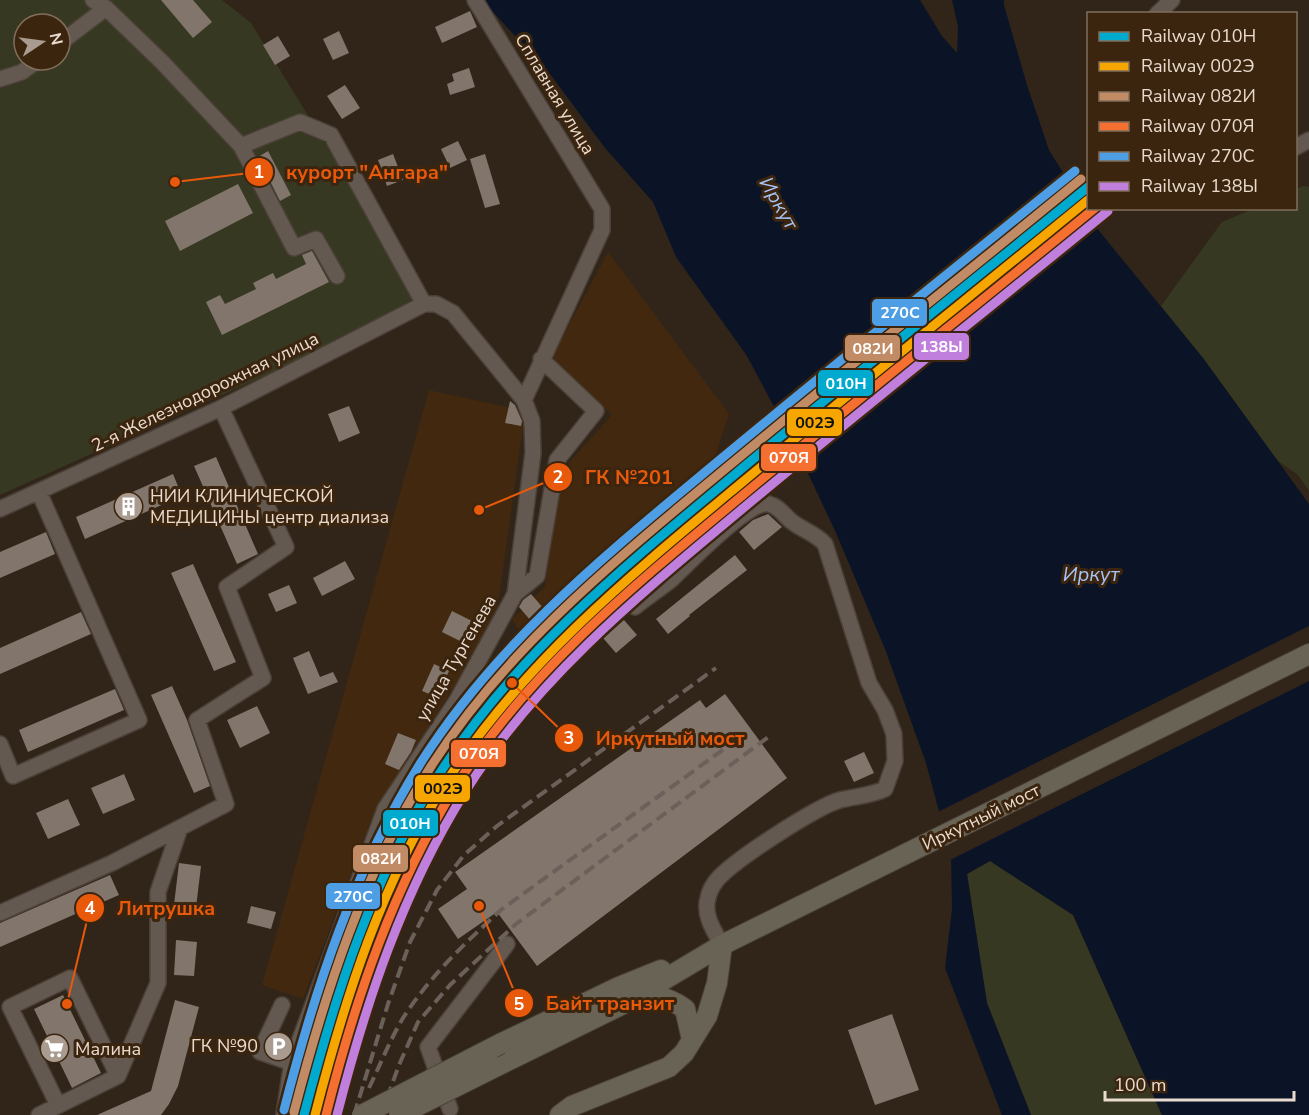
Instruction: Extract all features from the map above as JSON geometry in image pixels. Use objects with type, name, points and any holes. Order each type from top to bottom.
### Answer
[{"type":"main road","name":"Иркутный мост","points":[[399,1115],[625,1003],[722,945],[1309,654]]},
{"type":"main road","points":[[362,1115],[500,1044],[619,987],[722,945],[717,983],[711,1005],[707,1016],[684,1053],[669,1067],[572,1106],[560,1115]]},
{"type":"main road","points":[[625,1003],[656,996],[673,1000],[685,1009],[692,1040]]},
{"type":"street","name":"Сплавная улица","points":[[475,0],[602,209],[602,230],[541,359]]},
{"type":"street","points":[[1159,12],[1172,0]]},
{"type":"street","points":[[72,31],[99,4],[162,62],[241,146],[294,248],[316,239],[337,276]]},
{"type":"street","points":[[0,79],[22,72]]},
{"type":"street","points":[[241,146],[300,122],[331,135],[424,304],[436,304],[453,313],[524,399],[541,359],[596,411],[557,460],[537,576],[515,594]]},
{"type":"street","name":"2-я Железнодорожная улица","points":[[0,509],[221,408],[424,304]]},
{"type":"street","name":"улица Тургенева","points":[[284,1115],[292,1063],[385,809],[456,702],[515,594],[533,453],[532,421],[524,399]]},
{"type":"street","points":[[0,913],[112,863],[226,804],[197,720],[263,678],[227,587],[286,547],[221,408]]},
{"type":"street","points":[[0,744],[13,776],[139,720],[39,492]]},
{"type":"street","points":[[635,607],[669,581],[737,519],[756,507],[768,504],[775,507],[794,523],[817,535],[825,544],[869,683],[885,710],[894,734],[895,761],[885,789],[872,795],[841,800],[821,807],[738,861],[716,881],[708,897],[707,910],[710,922],[722,945]]},
{"type":"street","points":[[39,1115],[118,1076],[158,983],[158,892],[180,828]]},
{"type":"street","points":[[451,1113],[428,1047],[507,944]]},
{"type":"street","points":[[58,1105],[6,1016],[10,1007],[70,978],[118,1076]]},
{"type":"street","points":[[282,1005],[260,1052],[292,1063]]},
{"type":"shaded area","points":[[608,252],[729,414],[708,478],[527,642],[512,619],[545,587],[562,470],[612,415],[552,357]]},
{"type":"shaded area","points":[[429,390],[525,411],[498,605],[467,666],[374,813],[303,999],[262,985]]},
{"type":"green space","points":[[0,0],[222,0],[251,23],[424,304],[0,495]]},
{"type":"green space","points":[[1309,187],[1309,491],[1298,475],[1277,460],[1203,358],[1161,306],[1222,222],[1251,210],[1297,210],[1297,189]]},
{"type":"green space","points":[[990,861],[1073,915],[1162,1115],[1031,1115],[987,1003],[967,874]]},
{"type":"water","name":"Иркут","points":[[482,0],[920,0],[942,36],[957,53],[958,27],[952,0],[1004,0],[1027,85],[1049,150],[1100,232],[1203,358],[1309,504],[1309,1115],[1162,1115],[1073,915],[990,861],[967,874],[987,1003],[1031,1115],[1002,1115],[945,968],[952,909],[951,856],[926,763],[885,649],[836,533],[799,454],[747,356],[676,257],[653,202],[605,148],[550,74]]},
{"type":"pier","points":[[1309,626],[1309,681],[948,861],[936,813]]},
{"type":"building","points":[[161,0],[193,0],[212,22],[193,38]]},
{"type":"building","points":[[470,11],[477,27],[442,43],[435,27]]},
{"type":"building","points":[[339,31],[349,53],[333,60],[323,39]]},
{"type":"building","points":[[278,36],[290,56],[275,65],[263,45]]},
{"type":"building","points":[[469,68],[475,87],[450,95],[447,84],[454,81],[452,74]]},
{"type":"building","points":[[345,85],[360,108],[342,119],[327,96]]},
{"type":"building","points":[[458,141],[467,160],[450,168],[441,149]]},
{"type":"building","points":[[268,151],[291,195],[280,201],[258,157]]},
{"type":"building","points":[[393,154],[403,180],[387,186],[378,160]]},
{"type":"building","points":[[485,154],[500,204],[485,208],[470,159]]},
{"type":"building","points":[[238,184],[253,213],[180,251],[165,221]]},
{"type":"building","points":[[312,251],[329,282],[222,335],[206,302],[220,295],[225,304],[256,289],[253,283],[273,273],[276,279],[306,264],[302,255]]},
{"type":"building","points":[[510,401],[515,405],[522,421],[521,426],[505,423]]},
{"type":"building","points":[[349,406],[360,433],[339,442],[328,414]]},
{"type":"building","points":[[216,457],[258,554],[237,564],[194,466]]},
{"type":"building","name":"НИИ КЛИНИЧЕСКОЙ МЕДИЦИНЫ центр диализа","points":[[173,474],[182,496],[85,539],[76,517]]},
{"type":"building","points":[[768,514],[782,527],[754,550],[739,532],[753,520]]},
{"type":"building","points":[[46,532],[55,554],[0,578],[0,552]]},
{"type":"building","points":[[735,555],[747,570],[668,634],[656,619]]},
{"type":"building","points":[[345,561],[355,579],[322,596],[313,578]]},
{"type":"building","points":[[193,564],[236,662],[214,671],[171,573]]},
{"type":"building","points":[[289,585],[297,603],[276,612],[268,594]]},
{"type":"building","points":[[531,594],[551,617],[537,628],[519,607],[523,600]]},
{"type":"building","points":[[452,611],[472,621],[462,642],[442,632]]},
{"type":"building","points":[[81,612],[91,634],[0,674],[0,648]]},
{"type":"building","points":[[624,620],[637,635],[616,653],[603,638]]},
{"type":"building","points":[[309,651],[320,677],[333,672],[338,682],[308,694],[293,658]]},
{"type":"building","points":[[434,664],[449,671],[437,697],[422,691]]},
{"type":"building","points":[[172,686],[187,720],[210,786],[194,793],[151,695]]},
{"type":"building","points":[[115,689],[124,710],[28,752],[19,730]]},
{"type":"building","points":[[725,694],[787,778],[537,966],[497,912],[458,939],[438,909],[467,889],[455,872],[700,700],[706,708]]},
{"type":"building","points":[[257,706],[270,733],[240,748],[227,720]]},
{"type":"building","points":[[398,733],[416,740],[399,770],[385,764]]},
{"type":"building","points":[[864,752],[874,773],[854,782],[844,761]]},
{"type":"building","points":[[124,774],[135,800],[103,814],[91,788]]},
{"type":"building","points":[[68,799],[80,825],[48,839],[36,813]]},
{"type":"building","points":[[179,863],[201,866],[195,916],[173,913]]},
{"type":"building","points":[[110,875],[119,895],[0,947],[0,923]]},
{"type":"building","points":[[251,906],[276,912],[271,929],[247,923]]},
{"type":"building","points":[[176,940],[197,942],[194,976],[174,975]]},
{"type":"building","points":[[63,995],[101,1073],[72,1088],[34,1009]]},
{"type":"building","points":[[175,1000],[199,1007],[178,1086],[169,1104],[161,1115],[97,1115],[151,1091]]},
{"type":"building","points":[[892,1014],[919,1090],[875,1105],[848,1030]]},
{"type":"railway","points":[[354,1115],[388,1004],[410,942],[437,890],[464,855],[497,826],[716,668]]},
{"type":"railway","points":[[381,1115],[418,1022],[450,985],[516,924],[771,735]]},
{"type":"railway","points":[[369,1088],[403,1018],[437,974],[475,934],[502,909],[731,744]]},
{"type":"rail line","name":"270С","points":[[284,1110],[323,975],[356,888],[375,846],[420,764],[450,720],[483,679],[556,602],[635,531],[805,389],[1075,171]]},
{"type":"rail line","name":"082И","points":[[294,1112],[319,1023],[348,935],[385,849],[430,768],[460,724],[493,683],[566,607],[644,537],[769,432],[1081,179]]},
{"type":"rail line","name":"010Н","points":[[304,1115],[329,1026],[358,938],[394,854],[440,773],[470,730],[503,689],[575,613],[653,543],[821,403],[1087,188]]},
{"type":"rail line","name":"002Э","points":[[315,1115],[353,984],[368,941],[404,857],[449,778],[511,695],[583,621],[660,551],[1087,201]]},
{"type":"rail line","name":"070Я","points":[[326,1115],[363,987],[378,945],[413,864],[456,786],[485,743],[517,703],[588,629],[664,561],[1093,210]]},
{"type":"rail line","name":"138Ы","points":[[337,1115],[374,989],[423,868],[465,792],[525,711],[559,673],[631,603],[837,431],[1108,211]]},
{"type":"place","name":"курорт \"Ангара\"","points":[[175,182]]},
{"type":"place","name":"НИИ КЛИНИЧЕСКОЙ МЕДИЦИНЫ центр диализа","points":[[129,506]]},
{"type":"place","name":"ГК №201","points":[[479,510]]},
{"type":"place","name":"Иркутный мост","points":[[512,683]]},
{"type":"place","name":"Байт транзит","points":[[479,906]]},
{"type":"place","name":"Литрушка","points":[[67,1004]]},
{"type":"place","name":"ГК №90","points":[[279,1046]]},
{"type":"place","name":"Малина","points":[[54,1049]]}]
